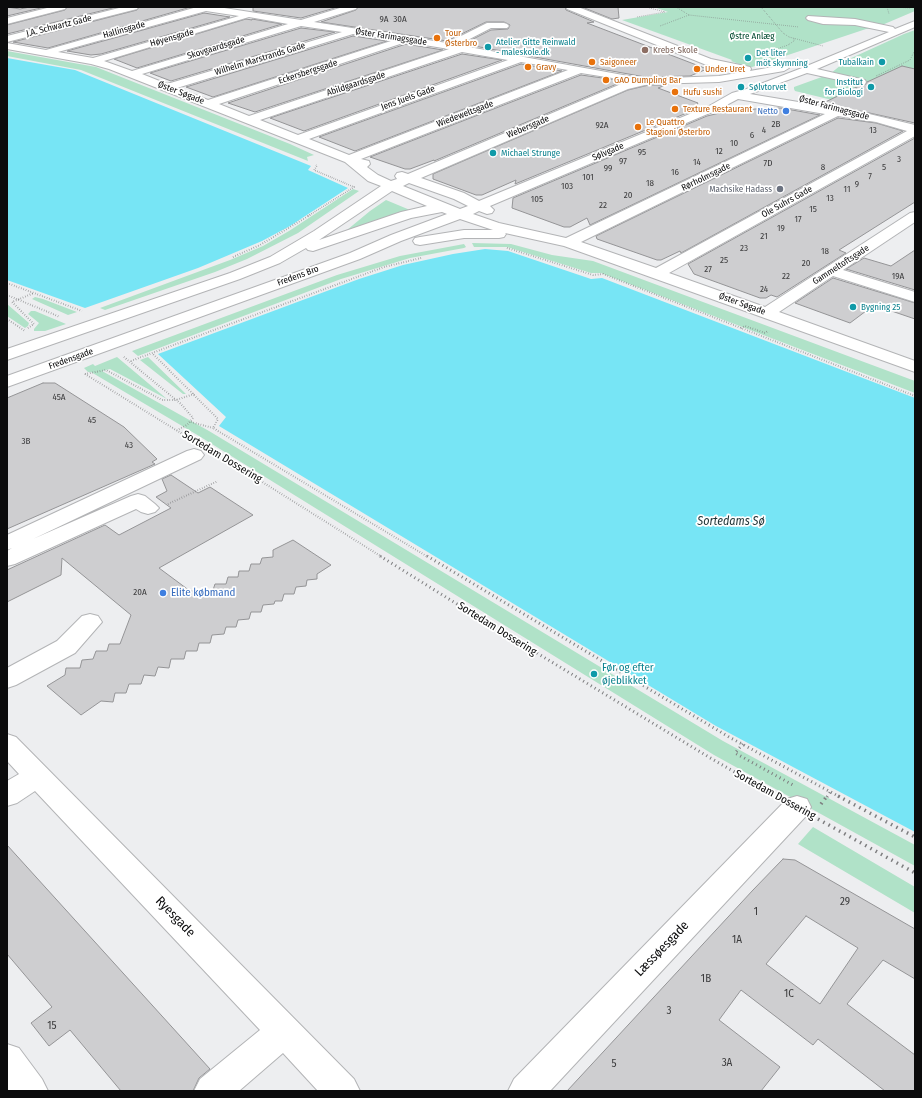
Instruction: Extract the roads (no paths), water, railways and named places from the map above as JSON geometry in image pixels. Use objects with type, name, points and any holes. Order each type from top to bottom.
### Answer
[{"type":"street","points":[[11,20],[62,7]]},
{"type":"street","name":"J.A. Schwartz Gade","points":[[7,39],[134,7]]},
{"type":"street","name":"Øster Farimagsgade","points":[[203,7],[463,48],[689,86],[714,92],[744,91],[784,102],[914,128]]},
{"type":"street","name":"Hallinsgade","points":[[44,53],[156,22],[203,7]]},
{"type":"street","name":"Skovgaardsgade","points":[[132,74],[353,7]]},
{"type":"street","points":[[570,7],[708,62],[758,72]]},
{"type":"street","name":"Høyensgade","points":[[93,61],[252,15]]},
{"type":"street","points":[[811,18],[823,21],[855,22],[894,29],[915,24]]},
{"type":"street","name":"Sølvgade","points":[[462,210],[713,108],[744,91],[915,20]]},
{"type":"street","points":[[448,46],[490,26],[504,26]]},
{"type":"street","name":"Sølvgade","points":[[744,91],[806,70],[894,29]]},
{"type":"street","name":"Wilhelm Marstrands Gade","points":[[166,88],[354,31]]},
{"type":"street","name":"Eckersbergsgade","points":[[208,104],[407,39]]},
{"type":"street","name":"Øster Søgade","points":[[7,46],[93,61],[132,74],[349,159],[459,196],[462,210]]},
{"type":"street","name":"Abildgaardsgade","points":[[249,120],[463,48]]},
{"type":"street","name":"Jens Juels Gade","points":[[297,139],[520,58]]},
{"type":"street","name":"Sølvgade","points":[[649,81],[675,81],[689,86],[719,79],[788,67],[820,59]]},
{"type":"street","name":"Øster Farimagsgade","points":[[580,68],[649,81],[744,91],[817,102],[840,112]]},
{"type":"street","name":"Wiedeweltsgade","points":[[349,159],[580,68]]},
{"type":"street","points":[[806,70],[861,82]]},
{"type":"street","name":"Webersgade","points":[[391,186],[625,86],[649,81]]},
{"type":"street","points":[[675,81],[744,91]]},
{"type":"street","points":[[701,98],[713,108],[784,102]]},
{"type":"street","name":"Rørholmsgade","points":[[568,243],[840,112]]},
{"type":"street","name":"Ole Suhrs Gade","points":[[658,273],[914,128]]},
{"type":"street","name":"Øster Søgade","points":[[349,159],[373,178],[391,186],[462,210],[495,226],[568,243]]},
{"type":"street","points":[[324,243],[385,197],[391,186]]},
{"type":"street","points":[[279,264],[369,199],[391,186]]},
{"type":"street","points":[[7,368],[279,264],[324,243],[421,211],[462,210]]},
{"type":"street","points":[[7,356],[228,278],[279,264],[432,216],[462,210]]},
{"type":"street","name":"Øster Søgade","points":[[462,210],[498,214],[568,243],[658,273],[915,367]]},
{"type":"street","name":"Fredens Bro","points":[[135,335],[355,256],[462,210]]},
{"type":"street","name":"Gammeltoftsgade","points":[[767,313],[915,216]]},
{"type":"street","points":[[355,256],[441,236],[464,234],[510,235],[568,243]]},
{"type":"street","points":[[832,270],[915,297]]},
{"type":"street","name":"Fredensgade","points":[[7,382],[135,335]]},
{"type":"street","name":"Sortedam Dossering","points":[[7,542],[201,449]]},
{"type":"street","points":[[7,559],[138,500],[148,508]]},
{"type":"street","points":[[7,679],[66,647],[90,622]]},
{"type":"street","name":"Ryesgade","points":[[7,744],[342,1091]]},
{"type":"street","points":[[7,795],[38,776]]},
{"type":"street","name":"Læssøesgade","points":[[526,1091],[804,799]]},
{"type":"street","points":[[212,1091],[284,1031]]},
{"type":"street","points":[[7,1060],[30,1091]]},
{"type":"water","points":[[7,58],[75,70],[311,166],[308,170],[348,188],[290,226],[262,241],[198,268],[85,308],[7,280]]},
{"type":"water","name":"Sortedams Sø","points":[[485,249],[508,251],[591,279],[602,278],[915,398],[915,832],[716,726],[219,426],[226,417],[158,354],[359,279],[403,265],[453,254]]},
{"type":"place","name":"Tour Østerbro","points":[[437,38]]},
{"type":"place","name":"Atelier Gitte Reinwald - maleskole.dk","points":[[488,47]]},
{"type":"place","name":"Krebs' Skole","points":[[645,50]]},
{"type":"place","name":"Det liter möt skymning","points":[[748,58]]},
{"type":"place","name":"Saigoneer","points":[[592,62]]},
{"type":"place","name":"Tubalkain","points":[[882,62]]},
{"type":"place","name":"Gravy","points":[[528,67]]},
{"type":"place","name":"Under Uret","points":[[697,69]]},
{"type":"place","name":"GAO Dumpling Bar","points":[[606,80]]},
{"type":"place","name":"Sølvtorvet","points":[[741,87]]},
{"type":"place","name":"Institut for Biologi","points":[[871,87]]},
{"type":"place","name":"Hufu sushi","points":[[675,92]]},
{"type":"place","name":"Texture Restaurant","points":[[675,109]]},
{"type":"place","name":"Netto","points":[[786,111]]},
{"type":"place","name":"Le Quattro Stagioni Østerbro","points":[[638,127]]},
{"type":"place","name":"Michael Strunge","points":[[493,153]]},
{"type":"place","name":"Machsike Hadass","points":[[780,189]]},
{"type":"place","name":"Bygning 25","points":[[853,307]]},
{"type":"place","name":"Elite købmand","points":[[163,593]]},
{"type":"place","name":"Før og efter øjeblikket","points":[[594,674]]},
{"type":"park label","name":"Østre Anlæg","points":[[752,36]]}]
